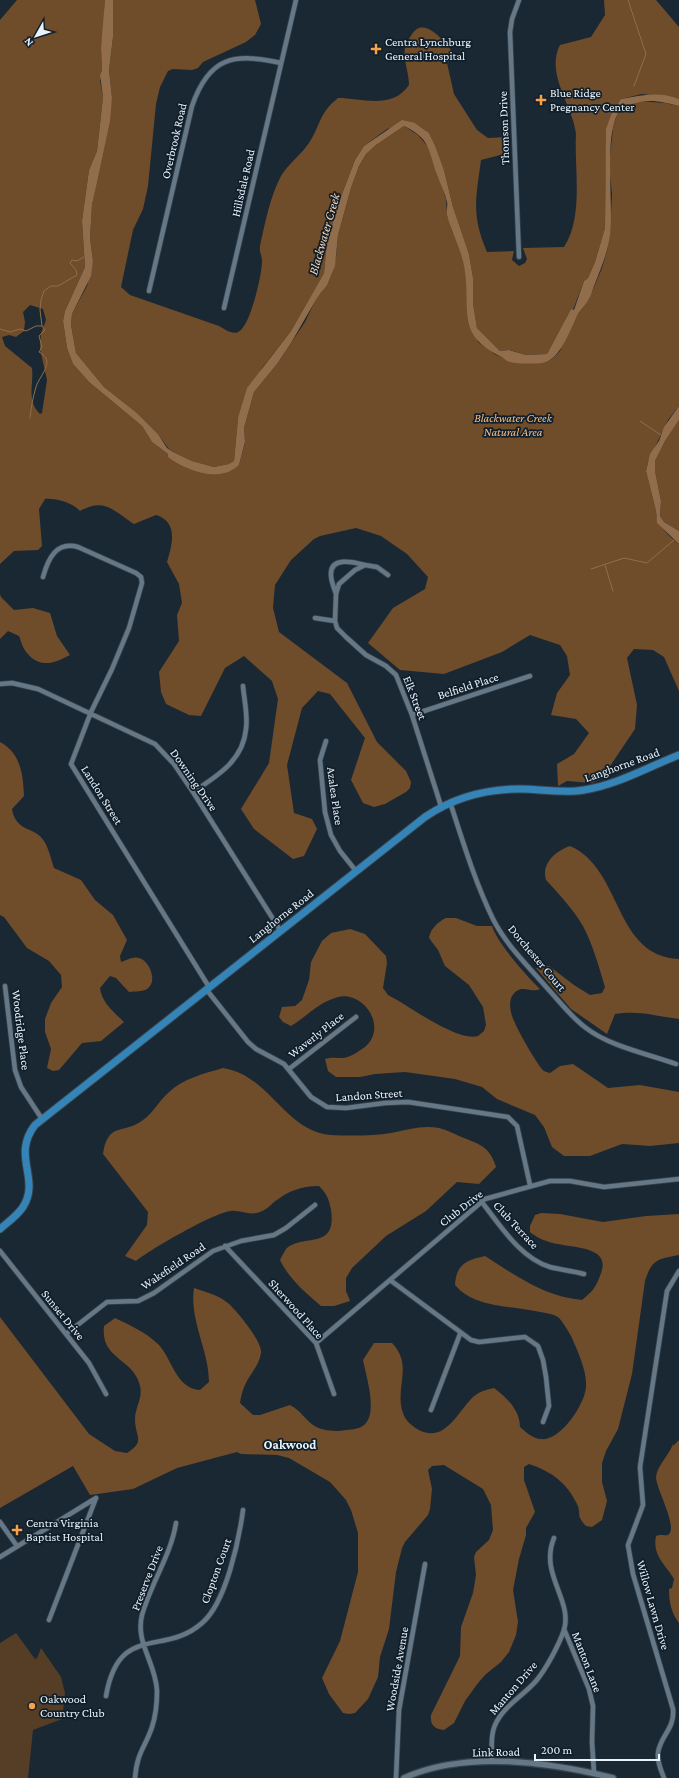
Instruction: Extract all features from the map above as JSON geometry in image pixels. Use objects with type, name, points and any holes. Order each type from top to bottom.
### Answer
[{"type":"main road","name":"Langhorne Road","points":[[0,1228],[17,1214],[26,1201],[30,1186],[24,1148],[30,1131],[42,1119],[280,930],[441,806],[450,802],[487,792],[503,790],[520,789],[570,792],[594,789],[679,756]]},
{"type":"street","name":"Hillsdale Road","points":[[224,308],[296,0]]},
{"type":"street","name":"Thomson Drive","points":[[519,0],[512,19],[510,32],[519,257]]},
{"type":"street","name":"Overbrook Road","points":[[149,291],[192,106],[199,87],[213,71],[231,60],[258,58],[281,63]]},
{"type":"street","name":"Landon Street","points":[[43,577],[51,555],[60,548],[71,546],[89,551],[136,573],[141,577],[142,583],[129,628],[112,669],[91,712],[71,762],[72,766],[208,988],[248,1042],[256,1049],[275,1058],[289,1069],[315,1101],[332,1108],[408,1102],[508,1117],[517,1126],[530,1185]]},
{"type":"street","points":[[316,618],[335,621],[336,594],[331,575],[332,569],[336,564],[349,561],[377,567],[388,575]]},
{"type":"street","points":[[336,594],[343,579],[365,565]]},
{"type":"street","name":"Elk Street","points":[[335,621],[337,628],[366,655],[386,666],[396,675],[412,715],[441,806]]},
{"type":"street","name":"Belfield Place","points":[[412,715],[530,676]]},
{"type":"street","name":"Downing Drive","points":[[0,684],[12,683],[38,689],[91,712],[155,744],[174,764],[193,792],[280,930]]},
{"type":"street","points":[[193,792],[222,773],[237,756],[247,728],[243,686]]},
{"type":"street","name":"Azalea Place","points":[[326,741],[320,760],[325,812],[331,836],[340,852],[356,871]]},
{"type":"street","name":"Dorchester Court","points":[[450,802],[467,854],[494,920],[510,945],[528,967],[586,1028],[603,1038],[676,1064]]},
{"type":"street","name":"Woodridge Place","points":[[5,986],[14,1070],[21,1087],[42,1119]]},
{"type":"street","name":"Waverly Place","points":[[289,1069],[356,1017]]},
{"type":"street","name":"Club Drive","points":[[316,1343],[481,1202],[491,1196],[530,1185],[560,1180],[591,1186],[618,1187],[679,1179]]},
{"type":"street","name":"Club Terrace","points":[[481,1202],[506,1232],[533,1259],[550,1267],[584,1274]]},
{"type":"street","name":"Wakefield Road","points":[[66,1334],[102,1305],[113,1301],[138,1301],[154,1293],[201,1258],[225,1246],[241,1241],[274,1235],[286,1228],[315,1205]]},
{"type":"street","name":"Sherwood Place","points":[[225,1246],[316,1343],[334,1394]]},
{"type":"street","name":"Sunset Drive","points":[[0,1251],[89,1363],[106,1394]]},
{"type":"street","name":"Willow Lawn Drive","points":[[664,1778],[658,1763],[658,1754],[666,1734],[673,1723],[673,1709],[633,1574],[628,1545],[643,1505],[640,1467],[667,1291],[679,1271]]},
{"type":"street","points":[[390,1280],[460,1334],[471,1340],[480,1342],[525,1338],[538,1346],[543,1360],[546,1376],[549,1406],[543,1422]]},
{"type":"street","points":[[431,1410],[460,1334]]},
{"type":"street","points":[[0,1557],[96,1498],[49,1620]]},
{"type":"street","name":"Clopton Court","points":[[106,1696],[111,1673],[119,1661],[128,1652],[142,1645],[190,1632],[212,1613],[237,1550],[243,1510]]},
{"type":"street","points":[[0,1522],[17,1546]]},
{"type":"street","name":"Preserve Drive","points":[[135,1778],[139,1753],[152,1727],[156,1711],[156,1679],[142,1645],[140,1629],[143,1614],[174,1537],[176,1523]]},
{"type":"street","name":"Manton Drive","points":[[492,1762],[492,1742],[496,1723],[504,1712],[536,1680],[546,1666],[564,1629],[564,1611],[552,1578],[550,1562],[550,1548],[554,1538]]},
{"type":"street","name":"Woodside Avenue","points":[[396,1778],[399,1710],[426,1564]]},
{"type":"street","name":"Manton Lane","points":[[564,1629],[589,1690],[593,1706],[592,1742],[594,1773]]},
{"type":"street","name":"Link Road","points":[[404,1778],[438,1766],[492,1762],[541,1764],[594,1773],[612,1778]]},
{"type":"shaded area","points":[[105,0],[113,0],[113,37],[109,70],[112,98],[110,121],[92,205],[90,238],[93,261],[91,276],[72,314],[71,325],[76,353],[104,387],[137,413],[158,434],[167,448],[192,461],[214,467],[229,464],[234,461],[238,418],[247,388],[291,331],[324,273],[327,242],[339,202],[355,160],[364,146],[402,120],[415,123],[429,133],[444,170],[453,207],[469,254],[473,278],[473,303],[477,328],[500,351],[509,350],[526,355],[547,354],[571,309],[574,310],[584,281],[588,278],[595,262],[605,228],[606,129],[611,115],[621,99],[643,95],[657,94],[679,99],[679,106],[648,101],[636,103],[620,110],[615,120],[610,151],[611,222],[609,241],[603,264],[590,297],[577,315],[563,345],[549,361],[543,363],[530,364],[507,361],[503,357],[487,349],[477,340],[471,330],[468,319],[463,259],[447,215],[445,196],[428,147],[424,141],[420,136],[404,126],[376,145],[366,154],[359,166],[351,188],[338,235],[335,266],[327,285],[317,298],[277,364],[254,392],[244,428],[245,442],[239,465],[231,471],[222,474],[203,473],[175,462],[168,457],[168,454],[152,442],[142,426],[89,382],[73,364],[67,348],[63,321],[65,311],[85,267],[82,221],[89,170],[97,151],[103,97],[100,75],[102,71],[101,48]]},
{"type":"shaded area","points":[[679,406],[679,420],[665,441],[655,461],[655,471],[661,501],[660,516],[664,522],[679,531],[679,544],[657,523],[656,511],[646,471],[650,454],[659,441],[664,427]]},
{"type":"shaded area","name":"Oakwood Country Club","points":[[16,1633],[35,1659],[37,1658],[41,1648],[61,1677],[65,1693],[62,1719],[33,1730],[28,1778],[0,1778],[0,1643]]},
{"type":"green space","name":"Blackwater Creek Natural Area","points":[[17,0],[105,0],[104,27],[101,48],[102,71],[100,81],[103,97],[97,151],[89,170],[82,221],[85,267],[65,311],[63,321],[67,348],[73,364],[89,382],[142,426],[152,442],[168,454],[217,474],[232,470],[239,465],[245,443],[244,428],[254,392],[277,364],[305,322],[317,297],[322,292],[336,257],[338,235],[351,188],[359,166],[366,154],[376,145],[404,126],[418,135],[430,149],[446,199],[447,215],[452,231],[462,253],[478,342],[496,355],[522,363],[543,363],[552,359],[560,351],[576,317],[589,299],[602,268],[610,233],[612,194],[609,166],[613,128],[616,116],[621,108],[639,101],[665,103],[679,106],[679,406],[668,420],[648,462],[646,471],[658,521],[667,533],[679,544],[679,691],[664,657],[653,650],[634,649],[627,658],[637,705],[635,729],[602,778],[592,783],[567,781],[558,786],[557,764],[574,754],[589,733],[576,719],[551,715],[557,693],[570,675],[567,656],[560,645],[530,635],[502,652],[444,674],[400,670],[368,643],[393,608],[425,589],[428,577],[407,554],[381,536],[356,528],[320,536],[314,539],[291,560],[275,585],[273,608],[279,632],[347,683],[377,742],[406,771],[411,782],[410,788],[406,792],[385,804],[374,807],[363,803],[351,780],[365,738],[330,694],[318,691],[302,708],[287,765],[294,813],[312,819],[317,829],[304,856],[293,859],[254,829],[241,809],[269,763],[278,699],[272,681],[244,656],[225,668],[201,716],[189,715],[166,704],[161,692],[159,672],[179,641],[177,615],[182,603],[179,584],[167,562],[172,542],[171,528],[168,523],[163,518],[156,515],[134,524],[108,507],[96,505],[80,511],[64,502],[54,499],[45,499],[39,509],[42,546],[38,550],[14,551],[0,564],[0,20]],"holes":[[[30,305],[43,309],[46,320],[41,333],[40,349],[47,380],[42,413],[40,414],[36,409],[32,398],[32,368],[5,346],[2,337],[9,335],[16,337],[24,331],[25,322],[23,312]]]},
{"type":"green space","points":[[113,0],[255,0],[261,24],[255,35],[246,42],[203,62],[198,68],[192,70],[173,69],[168,71],[160,87],[156,104],[148,186],[143,209],[133,230],[121,287],[130,295],[219,326],[233,333],[241,330],[245,325],[252,308],[262,268],[260,248],[264,228],[271,201],[281,176],[287,167],[309,143],[323,115],[338,98],[376,101],[394,98],[402,93],[409,85],[405,48],[412,34],[417,29],[428,29],[433,32],[451,50],[451,60],[447,63],[454,94],[477,130],[488,138],[508,137],[508,153],[481,160],[476,206],[479,227],[487,252],[514,251],[512,260],[519,266],[525,263],[527,259],[523,248],[564,247],[570,235],[574,221],[577,192],[576,134],[574,123],[561,90],[556,67],[556,56],[560,45],[591,37],[605,15],[604,0],[656,0],[679,27],[679,99],[642,94],[621,99],[606,153],[605,228],[595,262],[588,278],[584,281],[573,310],[571,309],[547,354],[526,355],[510,350],[500,351],[477,328],[473,303],[473,278],[469,254],[453,207],[444,170],[429,133],[415,123],[387,129],[364,146],[355,160],[339,202],[327,242],[324,273],[291,331],[262,368],[238,418],[234,461],[230,464],[214,467],[192,461],[168,448],[158,434],[137,413],[104,387],[76,353],[71,325],[72,314],[87,286],[93,261],[90,238],[92,205],[112,98],[109,70],[113,37]]},
{"type":"green space","points":[[679,420],[679,531],[664,522],[660,516],[661,501],[655,471],[655,461],[665,441]]},
{"type":"green space","points":[[0,594],[1,597],[14,610],[33,608],[50,613],[57,636],[70,655],[53,662],[42,663],[32,658],[27,653],[19,636],[8,631],[0,639]]},
{"type":"green space","points":[[0,742],[17,758],[22,773],[24,796],[12,809],[17,822],[40,836],[49,851],[54,868],[81,880],[95,900],[113,915],[127,940],[120,956],[121,962],[132,958],[139,958],[149,967],[152,977],[152,982],[147,989],[129,992],[116,978],[110,976],[100,988],[101,993],[109,1006],[124,1022],[101,1041],[82,1043],[59,1070],[53,1071],[47,1068],[51,1049],[45,1032],[45,1019],[51,1003],[62,987],[61,975],[49,961],[27,948],[4,917],[0,915]]},
{"type":"green space","points":[[570,846],[587,857],[600,873],[629,928],[642,943],[658,954],[679,959],[679,1019],[639,1013],[615,1014],[607,1034],[571,1009],[536,968],[549,966],[590,995],[602,993],[605,987],[587,933],[561,896],[546,880],[546,868],[551,858],[555,854]]},
{"type":"green space","points":[[446,918],[456,918],[477,926],[492,926],[506,950],[520,968],[540,989],[522,989],[515,992],[511,999],[510,1010],[520,1033],[533,1056],[544,1071],[550,1073],[560,1066],[573,1064],[608,1088],[640,1085],[679,1092],[679,1143],[650,1146],[622,1144],[590,1156],[564,1156],[552,1147],[544,1127],[535,1115],[497,1099],[482,1087],[455,1079],[405,1072],[375,1074],[360,1077],[336,1077],[328,1071],[325,1059],[343,1058],[355,1054],[365,1047],[372,1039],[374,1030],[370,1012],[356,999],[338,997],[331,999],[291,1026],[283,1022],[279,1017],[282,1007],[295,1006],[302,1000],[309,980],[311,962],[322,941],[331,933],[350,929],[365,934],[386,956],[387,963],[383,988],[388,995],[433,1022],[458,1034],[478,1036],[484,1031],[486,1025],[483,1007],[469,985],[445,966],[438,950],[429,938],[435,926]]},
{"type":"green space","points":[[223,1068],[239,1073],[253,1081],[266,1091],[301,1124],[315,1132],[331,1135],[361,1136],[384,1134],[421,1127],[439,1128],[480,1145],[491,1155],[496,1167],[479,1184],[457,1182],[426,1211],[386,1236],[352,1268],[346,1278],[346,1291],[350,1301],[334,1306],[321,1306],[293,1279],[280,1260],[286,1249],[293,1244],[317,1239],[324,1236],[329,1231],[331,1223],[331,1210],[326,1194],[319,1186],[300,1188],[290,1192],[279,1198],[266,1209],[259,1212],[250,1213],[231,1211],[223,1213],[168,1240],[136,1261],[125,1256],[147,1225],[148,1212],[103,1154],[105,1144],[109,1137],[117,1130],[129,1127],[143,1120],[174,1088],[194,1077]]},
{"type":"green space","points":[[541,1213],[560,1214],[603,1222],[646,1216],[679,1214],[679,1255],[661,1259],[653,1264],[645,1281],[632,1374],[618,1429],[606,1451],[602,1463],[602,1482],[607,1501],[602,1520],[592,1527],[586,1526],[580,1517],[577,1504],[573,1496],[558,1479],[551,1474],[529,1464],[524,1467],[524,1480],[535,1512],[526,1528],[526,1535],[519,1559],[513,1590],[518,1622],[516,1635],[509,1652],[501,1662],[486,1674],[478,1683],[465,1701],[454,1723],[444,1730],[433,1726],[431,1715],[460,1656],[461,1627],[473,1593],[476,1575],[474,1557],[476,1552],[489,1540],[493,1530],[491,1505],[483,1489],[444,1465],[432,1466],[428,1470],[432,1489],[428,1515],[405,1542],[402,1548],[396,1572],[389,1629],[380,1657],[378,1677],[368,1699],[355,1713],[349,1714],[343,1713],[329,1694],[322,1678],[340,1641],[358,1572],[358,1533],[351,1510],[346,1500],[330,1482],[289,1458],[277,1455],[241,1454],[237,1452],[177,1468],[133,1489],[90,1495],[73,1466],[0,1508],[0,1317],[89,1434],[115,1451],[127,1453],[133,1449],[138,1442],[135,1419],[141,1390],[137,1377],[112,1353],[107,1346],[104,1337],[104,1326],[115,1318],[143,1332],[163,1350],[180,1379],[192,1388],[200,1390],[209,1382],[206,1359],[194,1311],[194,1288],[207,1292],[228,1303],[254,1334],[258,1342],[261,1353],[260,1358],[244,1387],[240,1403],[253,1415],[260,1415],[290,1405],[313,1425],[321,1429],[338,1431],[361,1427],[367,1422],[370,1415],[371,1406],[369,1386],[363,1360],[374,1343],[392,1343],[402,1360],[403,1369],[401,1404],[403,1413],[408,1422],[417,1429],[426,1433],[435,1433],[442,1430],[455,1419],[474,1396],[494,1388],[512,1404],[518,1415],[520,1427],[532,1437],[541,1439],[556,1435],[576,1412],[585,1394],[586,1387],[582,1362],[572,1338],[564,1324],[558,1317],[552,1314],[483,1302],[463,1293],[455,1285],[458,1272],[464,1264],[473,1259],[485,1256],[520,1278],[543,1290],[556,1295],[582,1300],[592,1291],[598,1282],[603,1264],[601,1258],[590,1250],[551,1243],[530,1232],[530,1226],[535,1215]]},
{"type":"green space","points":[[679,1440],[679,1623],[672,1611],[669,1598],[669,1589],[672,1588],[674,1579],[660,1560],[655,1543],[656,1536],[668,1535],[671,1531],[669,1517],[656,1477],[673,1444],[673,1446]]},
{"type":"waterway","points":[[628,0],[646,54],[634,86]]},
{"type":"waterway","points":[[30,418],[36,387],[47,364],[47,360],[39,352],[42,347],[39,336],[45,330],[42,326],[40,310],[44,291],[51,286],[58,286],[77,275],[76,270],[70,263],[72,260],[77,261],[84,257]]},
{"type":"waterway","points":[[0,329],[10,332],[20,329],[26,331],[36,326],[42,326]]},
{"type":"waterway","points":[[640,421],[661,435]]},
{"type":"waterway","points":[[591,569],[624,558],[647,563],[674,540]]},
{"type":"waterway","points":[[605,565],[613,591]]},
{"type":"place","name":"Centra Lynchburg General Hospital","points":[[376,49]]},
{"type":"place","name":"Blue Ridge Pregnancy Center","points":[[541,100]]},
{"type":"place","name":"Centra Virginia Baptist Hospital","points":[[17,1530]]},
{"type":"place","name":"Oakwood Country Club","points":[[32,1706]]},
{"type":"district","name":"Oakwood","points":[[290,1444]]},
{"type":"water label","name":"Blackwater Creek","points":[[324,234]]}]
